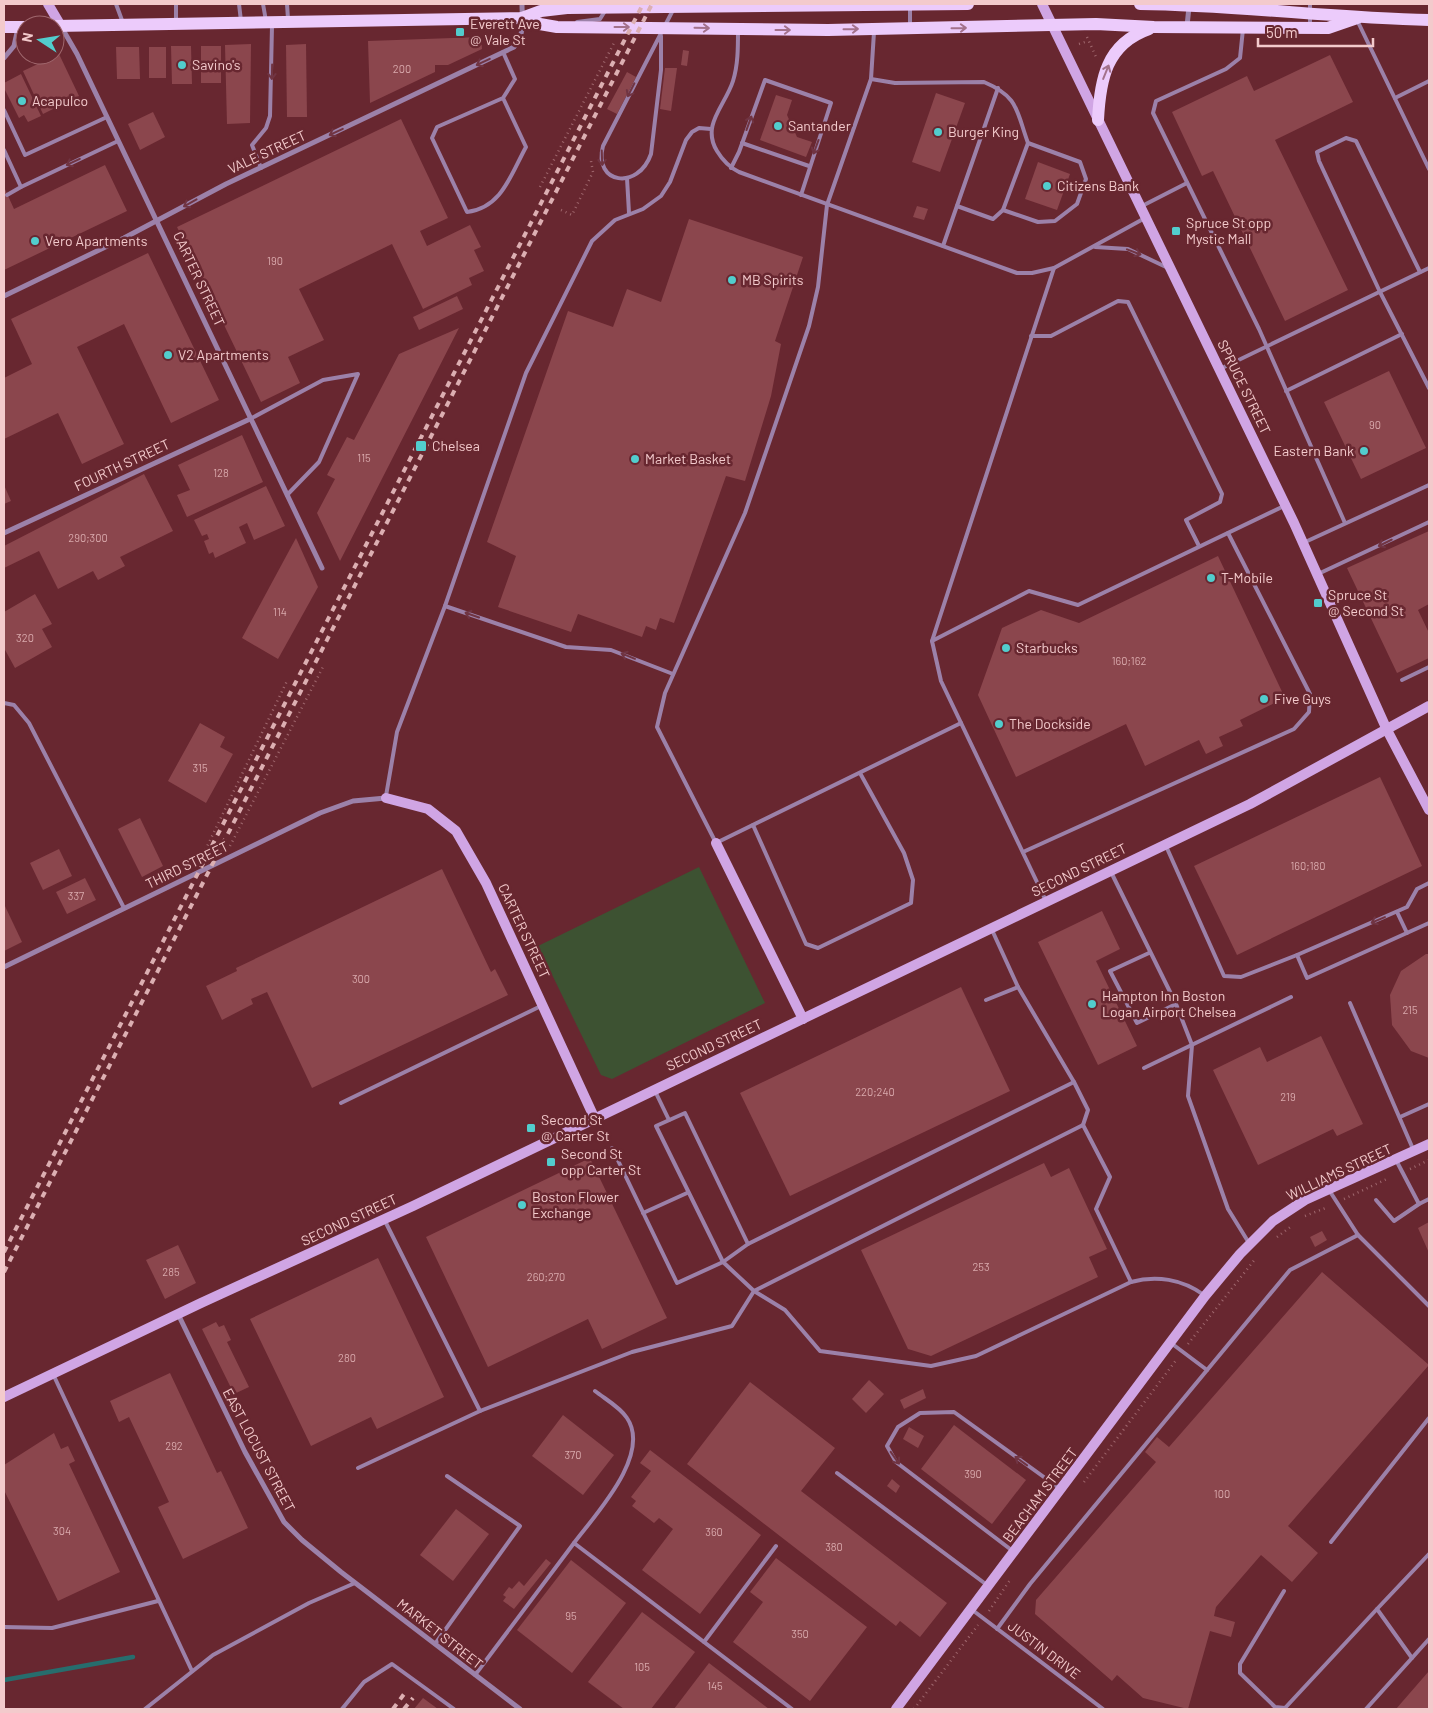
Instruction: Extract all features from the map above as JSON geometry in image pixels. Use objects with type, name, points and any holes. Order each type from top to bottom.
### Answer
[{"type":"main road","points":[[65,26],[522,18],[548,10],[606,6],[968,4]]},
{"type":"main road","name":"SPRUCE STREET","points":[[1042,4],[1286,505],[1387,730],[1429,810]]},
{"type":"main road","points":[[1140,4],[1310,9],[1357,18],[1429,20]]},
{"type":"main road","points":[[522,18],[541,25],[566,28],[664,32],[738,29],[874,29],[1096,24],[1154,27],[1328,28],[1357,18]]},
{"type":"main road","points":[[1098,120],[1100,91],[1104,71],[1124,42],[1136,33],[1154,27]]},
{"type":"main road","name":"SECOND STREET","points":[[4,1397],[177,1314],[384,1219],[1250,804],[1429,706]]},
{"type":"main road","name":"CARTER STREET","points":[[386,798],[428,808],[456,831],[486,883],[594,1118]]},
{"type":"main road","points":[[716,843],[803,1019]]},
{"type":"main road","name":"WILLIAMS STREET","points":[[1205,1296],[1249,1243],[1273,1221],[1305,1200],[1429,1144]]},
{"type":"main road","name":"BEACHAM STREET","points":[[896,1709],[1205,1296]]},
{"type":"street","name":"VALE STREET","points":[[4,296],[261,168],[503,52],[520,40],[522,4]]},
{"type":"street","points":[[1187,27],[1189,4]]},
{"type":"street","name":"CARTER STREET","points":[[65,39],[107,117],[322,568]]},
{"type":"street","points":[[4,58],[15,43]]},
{"type":"street","name":"FOURTH STREET","points":[[4,533],[250,418]]},
{"type":"street","name":"THIRD STREET","points":[[4,966],[320,813],[354,801],[386,798]]},
{"type":"street","name":"EAST LOCUST STREET","points":[[177,1314],[280,1516],[302,1540],[346,1576]]},
{"type":"street","name":"MARKET STREET","points":[[346,1576],[520,1709]]},
{"type":"lane","points":[[116,4],[124,25]]},
{"type":"lane","points":[[176,4],[176,24]]},
{"type":"lane","points":[[239,4],[241,24]]},
{"type":"lane","points":[[261,168],[252,145],[266,128],[270,116],[270,23],[263,4]]},
{"type":"lane","points":[[287,4],[288,23]]},
{"type":"lane","points":[[910,4],[910,28]]},
{"type":"lane","points":[[566,28],[585,20],[600,19],[604,15],[606,6]]},
{"type":"lane","points":[[664,32],[651,154],[644,170],[635,176],[618,178],[610,174],[601,162],[605,140],[664,32],[675,6]]},
{"type":"lane","points":[[1310,9],[1310,28]]},
{"type":"lane","points":[[1357,18],[1429,169]]},
{"type":"lane","points":[[1243,27],[1240,58],[1226,70],[1156,101],[1153,113],[1266,346],[1345,524]]},
{"type":"lane","points":[[738,29],[734,79],[710,129],[716,150],[731,168],[827,205],[1017,273],[1032,273],[1054,268],[1147,217]]},
{"type":"lane","points":[[874,29],[874,60],[871,79],[827,205],[818,287],[809,326],[748,506],[665,693],[658,727],[716,843],[961,724]]},
{"type":"lane","points":[[503,52],[515,79],[503,98],[437,127],[432,138],[467,212],[477,211],[499,197],[526,146],[503,98]]},
{"type":"lane","points":[[871,79],[895,83],[984,82],[998,88],[1012,99],[1028,143],[1003,210],[992,219],[957,206]]},
{"type":"lane","points":[[731,168],[765,80],[831,103],[801,195]]},
{"type":"lane","points":[[1395,98],[1429,81]]},
{"type":"lane","points":[[943,246],[998,88]]},
{"type":"lane","points":[[4,110],[25,155],[107,117]]},
{"type":"lane","points":[[386,798],[397,732],[445,606],[526,373],[592,241],[608,224],[629,213],[651,205],[664,192],[673,176],[686,140],[692,132],[699,128],[710,129]]},
{"type":"lane","points":[[1420,272],[1356,141],[1346,138],[1317,152],[1318,160],[1380,292],[1429,388]]},
{"type":"lane","points":[[8,194],[21,186],[118,141]]},
{"type":"lane","points":[[742,143],[809,166]]},
{"type":"lane","points":[[1003,210],[1038,222],[1055,221],[1077,204],[1086,179],[1080,162],[1028,143]]},
{"type":"lane","points":[[4,150],[21,186]]},
{"type":"lane","points":[[627,178],[629,213]]},
{"type":"lane","points":[[1142,206],[1187,182]]},
{"type":"lane","points":[[1092,247],[1128,249],[1173,270]]},
{"type":"lane","points":[[1046,901],[941,681],[932,641],[1054,268]]},
{"type":"lane","points":[[1220,369],[1429,268]]},
{"type":"lane","points":[[1031,336],[1052,336],[1118,301],[1128,302],[1222,494],[1220,502],[1186,520],[1199,546]]},
{"type":"lane","points":[[1286,391],[1402,334]]},
{"type":"lane","points":[[250,418],[323,380],[358,374],[319,462],[287,494]]},
{"type":"lane","points":[[1303,543],[1429,485]]},
{"type":"lane","points":[[932,641],[1029,591],[1078,605],[1286,505]]},
{"type":"lane","points":[[1318,575],[1429,522]]},
{"type":"lane","points":[[1023,852],[1294,729],[1309,712],[1310,694],[1228,533]]},
{"type":"lane","points":[[445,606],[566,647],[611,650],[673,674]]},
{"type":"lane","points":[[1402,680],[1429,667]]},
{"type":"lane","points":[[4,703],[14,705],[29,723],[124,908]]},
{"type":"lane","points":[[752,825],[806,944],[818,948],[911,904],[913,880],[904,853],[860,773]]},
{"type":"lane","points":[[1165,844],[1224,976],[1241,977],[1397,912],[1407,907],[1417,889],[1429,883]]},
{"type":"lane","points":[[1110,870],[1149,953],[1176,1004],[1192,1045],[1188,1096],[1228,1209],[1249,1243]]},
{"type":"lane","points":[[1397,912],[1407,933]]},
{"type":"lane","points":[[1297,955],[1307,978],[1429,923]]},
{"type":"lane","points":[[358,1468],[480,1411],[632,1352],[732,1326],[754,1291],[1083,1125],[1088,1110],[1074,1082],[1018,987],[991,928]]},
{"type":"lane","points":[[1149,953],[1110,971],[1137,1022],[1176,1004]]},
{"type":"lane","points":[[986,1000],[1018,987]]},
{"type":"lane","points":[[1144,1068],[1291,997]]},
{"type":"lane","points":[[1350,1003],[1414,1151]]},
{"type":"lane","points":[[341,1103],[543,1005]]},
{"type":"lane","points":[[612,1148],[677,1283],[723,1262],[748,1244],[1074,1082]]},
{"type":"lane","points":[[654,1089],[669,1120]]},
{"type":"lane","points":[[1400,1117],[1429,1104]]},
{"type":"lane","points":[[748,1244],[685,1113],[656,1126],[687,1194],[723,1262],[754,1291],[785,1310],[820,1351],[932,1366],[976,1356],[1131,1282],[1148,1279],[1170,1280],[1190,1286],[1205,1296]]},
{"type":"lane","points":[[1083,1125],[1110,1177],[1096,1209],[1131,1282]]},
{"type":"lane","points":[[1396,1160],[1419,1204]]},
{"type":"lane","points":[[1329,1190],[1358,1236],[1429,1306]]},
{"type":"lane","points":[[643,1213],[687,1194]]},
{"type":"lane","points":[[1376,1200],[1394,1221],[1429,1198]]},
{"type":"lane","points":[[384,1219],[480,1411]]},
{"type":"lane","points":[[998,1629],[1030,1584],[1290,1270],[1358,1236]]},
{"type":"lane","points":[[1171,1343],[1207,1370]]},
{"type":"lane","points":[[52,1373],[192,1671]]},
{"type":"lane","points":[[475,1675],[621,1479],[631,1452],[632,1433],[627,1418],[595,1391]]},
{"type":"lane","points":[[1014,1552],[896,1462],[887,1446],[898,1427],[920,1413],[954,1412],[1061,1490]]},
{"type":"lane","points":[[1331,1542],[1429,1418]]},
{"type":"lane","points":[[837,1473],[988,1586]]},
{"type":"lane","points":[[435,1644],[520,1526],[447,1476]]},
{"type":"lane","points":[[574,1543],[792,1709]]},
{"type":"lane","points":[[704,1642],[776,1546]]},
{"type":"lane","points":[[1284,1591],[1240,1664],[1240,1673],[1275,1707],[1285,1708],[1429,1554]]},
{"type":"lane","points":[[145,1709],[213,1656],[283,1617],[355,1583]]},
{"type":"lane","points":[[4,1627],[52,1628],[158,1601]]},
{"type":"lane","name":"JUSTIN DRIVE","points":[[971,1609],[1103,1709]]},
{"type":"lane","points":[[1377,1609],[1412,1658]]},
{"type":"lane","points":[[1366,1709],[1429,1639]]},
{"type":"lane","points":[[342,1709],[364,1682],[392,1664],[454,1709]]},
{"type":"path","points":[[540,187],[618,35]]},
{"type":"path","points":[[1080,44],[1088,41],[1097,61]]},
{"type":"path","points":[[561,210],[572,215],[593,172],[592,156]]},
{"type":"path","points":[[222,861],[323,667]]},
{"type":"path","points":[[193,875],[287,681]]},
{"type":"path","points":[[1302,1218],[1429,1160]]},
{"type":"path","points":[[1274,1239],[1295,1223]]},
{"type":"path","points":[[1078,1488],[1260,1252]]},
{"type":"path","points":[[914,1709],[984,1619],[1012,1578]]},
{"type":"green space","points":[[699,867],[765,1003],[612,1079],[601,1075],[538,946]]},
{"type":"building","points":[[481,37],[482,49],[448,65],[435,65],[435,72],[370,103],[368,41]]},
{"type":"building","points":[[251,44],[250,123],[227,124],[225,45]]},
{"type":"building","points":[[306,44],[307,117],[287,117],[286,45]]},
{"type":"building","name":"Savino's","points":[[171,46],[191,46],[192,84],[172,84]]},
{"type":"building","points":[[201,46],[221,46],[221,83],[201,83]]},
{"type":"building","points":[[116,47],[139,47],[140,79],[117,79]]},
{"type":"building","points":[[149,47],[166,47],[166,78],[149,78]]},
{"type":"building","points":[[683,50],[689,51],[687,66],[681,65]]},
{"type":"building","points":[[1330,55],[1353,102],[1275,140],[1348,290],[1285,321],[1213,171],[1202,176],[1172,112],[1247,76],[1254,91]]},
{"type":"building","points":[[36,65],[64,65],[79,96],[43,114],[23,71]]},
{"type":"building","points":[[665,68],[677,68],[671,111],[660,109]]},
{"type":"building","points":[[627,72],[636,77],[617,114],[607,109]]},
{"type":"building","name":"Acapulco","points":[[21,74],[41,116],[28,122],[24,115],[19,118],[4,88],[4,83]]},
{"type":"building","name":"Burger King","points":[[936,93],[965,103],[940,172],[912,162]]},
{"type":"building","name":"Santander","points":[[776,95],[792,100],[787,115],[797,137],[812,142],[806,157],[760,140]]},
{"type":"building","points":[[153,112],[165,137],[140,150],[128,124]]},
{"type":"building","points":[[401,119],[448,218],[420,231],[427,246],[470,225],[481,247],[474,250],[484,271],[469,278],[472,285],[423,309],[392,244],[299,289],[324,340],[288,357],[300,383],[261,402],[177,227]]},
{"type":"building","name":"Citizens Bank","points":[[1038,162],[1070,174],[1057,210],[1025,199]]},
{"type":"building","name":"Vero Apartments","points":[[105,165],[127,211],[4,270],[4,187],[14,209]]},
{"type":"building","points":[[917,206],[928,209],[924,220],[913,217]]},
{"type":"building","name":"Market Basket","points":[[689,219],[803,257],[775,341],[781,344],[771,396],[745,481],[726,476],[674,623],[660,618],[656,630],[646,626],[642,637],[578,614],[571,632],[498,607],[516,556],[487,542],[568,311],[613,327],[627,289],[661,302]]},
{"type":"building","name":"V2 Apartments","points":[[148,253],[219,400],[171,423],[124,324],[77,347],[124,444],[82,464],[58,413],[4,439],[4,378],[32,364],[11,319]]},
{"type":"building","points":[[457,296],[463,309],[419,330],[413,317]]},
{"type":"building","points":[[459,328],[340,561],[317,513],[335,479],[327,475],[347,437],[354,440],[399,354]]},
{"type":"building","points":[[1389,371],[1426,448],[1361,479],[1324,402]]},
{"type":"building","points":[[242,435],[263,482],[187,517],[177,495],[190,490],[178,465]]},
{"type":"building","points":[[144,474],[173,531],[120,557],[125,566],[98,580],[93,571],[58,589],[39,551],[4,568],[4,546]]},
{"type":"building","points":[[4,485],[11,501],[4,504]]},
{"type":"building","points":[[266,486],[285,526],[254,540],[247,523],[239,527],[246,543],[215,558],[213,552],[209,554],[204,541],[209,539],[207,534],[202,536],[194,520]]},
{"type":"building","points":[[1429,531],[1429,604],[1418,610],[1429,633],[1429,658],[1397,673],[1347,568]]},
{"type":"building","points":[[296,538],[318,587],[278,659],[242,638]]},
{"type":"building","points":[[1218,556],[1285,698],[1240,720],[1243,726],[1219,737],[1223,746],[1206,754],[1199,740],[1145,766],[1126,724],[1016,777],[978,695],[1002,628],[1041,610],[1079,623]]},
{"type":"building","points":[[35,594],[52,624],[42,629],[52,647],[15,668],[4,648],[4,612]]},
{"type":"building","points":[[200,723],[225,737],[220,747],[233,754],[206,803],[168,781]]},
{"type":"building","points":[[1380,777],[1422,866],[1237,955],[1194,866]]},
{"type":"building","points":[[140,818],[163,866],[142,877],[118,829]]},
{"type":"building","points":[[59,849],[72,876],[43,890],[30,863]]},
{"type":"building","points":[[442,869],[491,972],[495,969],[508,995],[312,1088],[267,992],[251,999],[253,1004],[222,1020],[206,986],[237,971],[236,968]]},
{"type":"building","points":[[85,878],[96,900],[67,914],[56,892]]},
{"type":"building","points":[[4,904],[22,942],[4,951]]},
{"type":"building","name":"Hampton Inn Boston Logan Airport Chelsea","points":[[1102,911],[1120,949],[1096,961],[1137,1046],[1098,1065],[1038,942]]},
{"type":"building","points":[[1426,954],[1429,954],[1429,1058],[1411,1051],[1392,1025],[1390,995],[1401,971]]},
{"type":"building","points":[[961,987],[1010,1091],[790,1196],[740,1093]]},
{"type":"building","points":[[1321,1036],[1363,1124],[1337,1136],[1333,1129],[1258,1165],[1213,1070],[1260,1047],[1267,1062]]},
{"type":"building","points":[[590,1158],[667,1318],[602,1349],[588,1319],[488,1367],[426,1237]]},
{"type":"building","points":[[1044,1163],[1051,1177],[1069,1168],[1107,1249],[1089,1257],[1098,1277],[931,1356],[908,1349],[861,1250]]},
{"type":"building","points":[[1429,1222],[1429,1253],[1418,1228]]},
{"type":"building","points":[[1322,1231],[1327,1240],[1315,1247],[1310,1237]]},
{"type":"building","points":[[178,1245],[196,1283],[165,1299],[146,1260]]},
{"type":"building","points":[[378,1258],[444,1397],[377,1429],[371,1417],[311,1446],[250,1319]]},
{"type":"building","points":[[1322,1272],[1429,1365],[1288,1526],[1318,1553],[1292,1582],[1261,1555],[1216,1607],[1214,1616],[1235,1622],[1231,1637],[1210,1631],[1188,1709],[1143,1698],[1117,1675],[1112,1681],[1035,1614],[1036,1600],[1156,1462],[1145,1452],[1157,1437],[1169,1447]]},
{"type":"building","points":[[216,1322],[219,1327],[224,1325],[231,1340],[227,1342],[249,1387],[234,1394],[202,1329]]},
{"type":"building","points":[[170,1373],[217,1473],[221,1471],[248,1528],[183,1559],[158,1507],[169,1502],[129,1417],[119,1422],[110,1401]]},
{"type":"building","points":[[869,1380],[884,1394],[866,1413],[852,1399]]},
{"type":"building","points":[[750,1382],[835,1448],[801,1491],[947,1603],[920,1637],[900,1621],[896,1626],[687,1464]]},
{"type":"building","points":[[923,1389],[926,1398],[904,1409],[900,1400]]},
{"type":"building","points":[[563,1415],[614,1455],[583,1495],[532,1456]]},
{"type":"building","points":[[954,1425],[1026,1480],[992,1524],[921,1469]]},
{"type":"building","points":[[909,1427],[924,1436],[918,1448],[903,1439]]},
{"type":"building","points":[[54,1433],[61,1449],[68,1446],[75,1461],[69,1464],[120,1572],[58,1601],[4,1490],[4,1465]]},
{"type":"building","points":[[650,1450],[761,1535],[700,1614],[642,1570],[673,1529],[659,1518],[654,1523],[632,1506],[636,1501],[631,1497],[651,1471],[640,1463]]},
{"type":"building","points":[[892,1479],[900,1486],[896,1493],[887,1486]]},
{"type":"building","points":[[456,1509],[489,1534],[453,1581],[420,1555]]},
{"type":"building","points":[[776,1558],[867,1627],[810,1701],[733,1642],[763,1602],[750,1592]]},
{"type":"building","points":[[546,1559],[551,1563],[514,1609],[503,1601],[506,1597],[503,1595],[509,1587],[512,1589],[519,1581],[524,1586]]},
{"type":"building","points":[[571,1560],[626,1603],[572,1673],[517,1630]]},
{"type":"building","points":[[642,1612],[695,1652],[651,1709],[624,1709],[588,1682]]},
{"type":"building","points":[[709,1663],[769,1709],[674,1709]]},
{"type":"building","points":[[1429,1671],[1429,1709],[1396,1709]]},
{"type":"building","points":[[423,1698],[438,1709],[414,1709]]},
{"type":"waterway","points":[[4,1680],[133,1657]]},
{"type":"railway","points":[[4,1252],[643,4]]},
{"type":"railway","points":[[4,1272],[652,4]]},
{"type":"railway","points":[[393,1709],[407,1690]]},
{"type":"railway","points":[[404,1709],[413,1698]]},
{"type":"place","name":"Everett Ave @ Vale St","points":[[460,32]]},
{"type":"place","name":"Savino's","points":[[182,65]]},
{"type":"place","name":"Acapulco","points":[[22,101]]},
{"type":"place","name":"Santander","points":[[778,126]]},
{"type":"place","name":"Burger King","points":[[938,132]]},
{"type":"place","name":"Citizens Bank","points":[[1047,186]]},
{"type":"place","name":"Spruce St opp Mystic Mall","points":[[1176,231]]},
{"type":"place","name":"Vero Apartments","points":[[35,241]]},
{"type":"place","name":"MB Spirits","points":[[732,280]]},
{"type":"place","name":"V2 Apartments","points":[[168,355]]},
{"type":"place","name":"Chelsea","points":[[421,446]]},
{"type":"place","name":"Eastern Bank","points":[[1364,451]]},
{"type":"place","name":"Market Basket","points":[[635,459]]},
{"type":"place","name":"T-Mobile","points":[[1211,578]]},
{"type":"place","name":"Spruce St @ Second St","points":[[1318,603]]},
{"type":"place","name":"Starbucks","points":[[1006,648]]},
{"type":"place","name":"Five Guys","points":[[1264,699]]},
{"type":"place","name":"The Dockside","points":[[999,724]]},
{"type":"place","name":"Hampton Inn Boston Logan Airport Chelsea","points":[[1092,1004]]},
{"type":"place","name":"Second St @ Carter St","points":[[531,1128]]},
{"type":"place","name":"Second St opp Carter St","points":[[551,1162]]},
{"type":"place","name":"Boston Flower Exchange","points":[[522,1205]]}]
